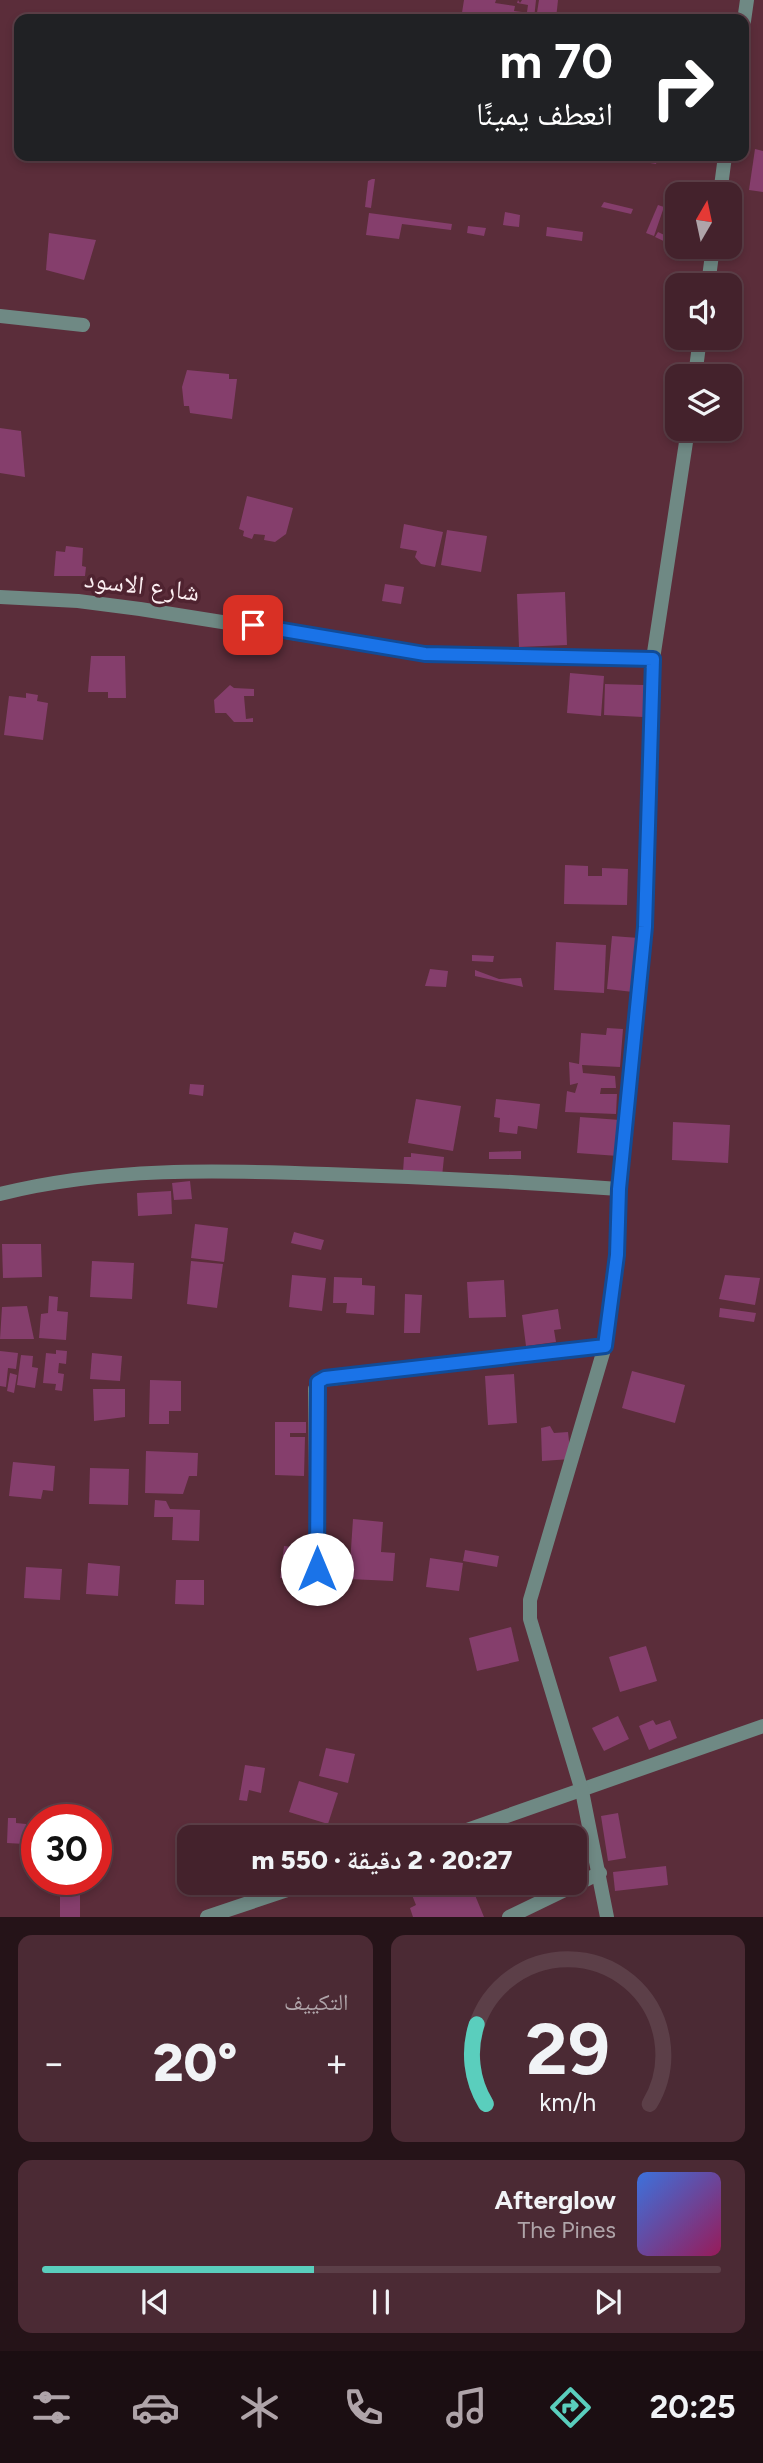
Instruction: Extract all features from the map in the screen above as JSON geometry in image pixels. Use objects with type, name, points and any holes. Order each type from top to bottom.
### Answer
[{"type":"street","points":[[722,182],[724,161]]},
{"type":"street","points":[[0,316],[83,326]]},
{"type":"street","points":[[607,1917],[582,1791],[530,1619],[530,1600],[605,1346],[617,1255],[619,1189],[645,927],[653,659],[686,441]]},
{"type":"street","name":"شارع الاسود","points":[[0,597],[78,601],[140,609],[425,654],[653,659]]},
{"type":"street","points":[[0,1194],[55,1182],[195,1169],[477,1179],[619,1189]]},
{"type":"street","points":[[317,1569],[318,1382],[325,1378],[605,1346]]},
{"type":"street","points":[[482,1825],[763,1726]]},
{"type":"street","points":[[509,1917],[600,1873]]},
{"type":"street","points":[[207,1917],[272,1895]]},
{"type":"building","points":[[464,0],[496,0],[495,3],[515,6],[514,11],[522,12],[522,14],[462,14]]},
{"type":"building","points":[[518,0],[520,3],[522,0],[536,0],[535,14],[527,14],[528,5],[517,3]]},
{"type":"building","points":[[539,0],[558,0],[557,14],[537,14]]},
{"type":"building","points":[[755,149],[763,151],[763,192],[749,190]]},
{"type":"building","points":[[375,179],[371,208],[365,207],[368,181]]},
{"type":"building","points":[[604,202],[633,209],[631,214],[601,207]]},
{"type":"building","points":[[658,205],[664,207],[654,236],[646,233]]},
{"type":"building","points":[[505,212],[520,215],[519,227],[503,225]]},
{"type":"building","points":[[369,213],[452,224],[451,230],[402,224],[399,239],[366,235]]},
{"type":"building","points":[[468,226],[486,228],[484,236],[467,233]]},
{"type":"building","points":[[547,227],[583,232],[582,241],[546,236]]},
{"type":"building","points":[[658,232],[665,235],[665,242],[655,237]]},
{"type":"building","points":[[49,233],[96,240],[84,280],[46,270]]},
{"type":"building","points":[[187,370],[229,374],[229,379],[237,379],[232,419],[190,413],[189,406],[184,406],[182,387]]},
{"type":"building","points":[[0,428],[21,431],[25,477],[0,473]]},
{"type":"building","points":[[247,496],[293,508],[286,534],[275,542],[264,540],[265,535],[254,534],[252,539],[243,536],[244,531],[239,529]]},
{"type":"building","points":[[404,524],[443,532],[435,567],[421,564],[415,557],[417,551],[400,548]]},
{"type":"building","points":[[447,530],[487,536],[481,572],[441,565]]},
{"type":"building","points":[[66,546],[83,548],[82,566],[86,567],[85,576],[54,576],[56,551],[65,552]]},
{"type":"building","points":[[385,584],[404,587],[401,604],[382,601]]},
{"type":"building","points":[[565,592],[567,645],[519,647],[517,594]]},
{"type":"building","points":[[91,656],[125,656],[126,698],[108,698],[108,692],[88,692]]},
{"type":"building","points":[[570,673],[604,676],[601,716],[567,713]]},
{"type":"building","points":[[605,684],[644,685],[643,717],[604,715]]},
{"type":"building","points":[[230,685],[234,688],[254,689],[254,696],[244,696],[246,719],[253,718],[253,722],[234,722],[226,713],[215,713],[214,700]]},
{"type":"building","points":[[26,693],[38,695],[37,701],[48,703],[43,740],[4,735],[9,696],[26,698]]},
{"type":"building","points":[[565,865],[588,866],[588,876],[602,876],[602,868],[628,869],[627,905],[564,904]]},
{"type":"building","points":[[612,936],[639,938],[633,992],[607,989]]},
{"type":"building","points":[[556,942],[606,945],[604,993],[554,990]]},
{"type":"building","points":[[472,955],[494,956],[493,962],[472,961]]},
{"type":"building","points":[[430,969],[448,971],[446,987],[425,986]]},
{"type":"building","points":[[475,970],[499,979],[521,978],[523,987],[475,976]]},
{"type":"building","points":[[607,1028],[623,1029],[620,1067],[582,1065],[583,1073],[615,1076],[616,1088],[601,1088],[600,1094],[617,1094],[616,1114],[565,1112],[567,1091],[575,1093],[578,1083],[570,1085],[569,1062],[579,1064],[581,1033],[606,1035]]},
{"type":"building","points":[[190,1084],[204,1085],[203,1096],[189,1094]]},
{"type":"building","points":[[416,1099],[461,1106],[453,1151],[408,1143]]},
{"type":"building","points":[[496,1099],[540,1104],[537,1129],[518,1126],[517,1134],[499,1132],[500,1118],[494,1117]]},
{"type":"building","points":[[580,1117],[620,1120],[618,1156],[577,1153]]},
{"type":"building","points":[[673,1122],[730,1125],[728,1163],[672,1160]]},
{"type":"building","points":[[521,1151],[521,1159],[489,1159],[489,1152]]},
{"type":"building","points":[[411,1153],[444,1157],[442,1177],[403,1172],[404,1157],[411,1157]]},
{"type":"building","points":[[190,1181],[192,1199],[174,1200],[172,1183]]},
{"type":"building","points":[[171,1191],[172,1214],[138,1216],[137,1193]]},
{"type":"building","points":[[195,1224],[228,1228],[224,1262],[191,1258]]},
{"type":"building","points":[[294,1232],[324,1240],[321,1250],[291,1243]]},
{"type":"building","points":[[2,1244],[41,1244],[42,1277],[3,1278]]},
{"type":"building","points":[[92,1261],[134,1263],[132,1299],[90,1297]]},
{"type":"building","points":[[191,1261],[223,1264],[217,1308],[187,1304]]},
{"type":"building","points":[[292,1275],[326,1278],[322,1311],[289,1307]]},
{"type":"building","points":[[725,1275],[760,1278],[755,1305],[719,1299]]},
{"type":"building","points":[[334,1277],[362,1278],[362,1285],[375,1286],[374,1315],[346,1313],[347,1303],[333,1303]]},
{"type":"building","points":[[504,1280],[506,1317],[469,1318],[467,1282]]},
{"type":"building","points":[[405,1294],[422,1295],[420,1333],[404,1333]]},
{"type":"building","points":[[49,1296],[58,1297],[57,1311],[68,1312],[66,1340],[39,1338],[41,1314],[48,1313]]},
{"type":"building","points":[[27,1306],[34,1339],[0,1339],[2,1307]]},
{"type":"building","points":[[720,1308],[756,1313],[754,1322],[719,1317]]},
{"type":"building","points":[[558,1309],[561,1329],[554,1330],[556,1342],[526,1346],[522,1315]]},
{"type":"building","points":[[56,1350],[67,1351],[66,1364],[59,1363],[58,1373],[64,1374],[62,1391],[55,1390],[56,1384],[43,1383],[46,1353],[56,1354]]},
{"type":"building","points":[[0,1351],[18,1353],[16,1369],[8,1368],[6,1387],[0,1386]]},
{"type":"building","points":[[92,1353],[122,1356],[120,1381],[90,1379]]},
{"type":"building","points":[[21,1355],[33,1356],[32,1367],[38,1368],[35,1388],[17,1385]]},
{"type":"building","points":[[632,1371],[685,1385],[675,1423],[622,1408]]},
{"type":"building","points":[[10,1373],[17,1375],[14,1393],[7,1391]]},
{"type":"building","points":[[514,1374],[517,1423],[488,1425],[485,1376]]},
{"type":"building","points":[[150,1380],[181,1381],[181,1411],[169,1411],[169,1424],[149,1424]]},
{"type":"building","points":[[93,1389],[125,1389],[125,1417],[94,1421]]},
{"type":"building","points":[[275,1422],[306,1422],[306,1433],[290,1433],[290,1437],[305,1437],[304,1476],[275,1475]]},
{"type":"building","points":[[550,1426],[554,1433],[568,1432],[571,1459],[542,1461],[541,1428]]},
{"type":"building","points":[[146,1451],[198,1453],[197,1476],[189,1476],[183,1494],[145,1493]]},
{"type":"building","points":[[13,1462],[55,1466],[53,1491],[43,1490],[41,1499],[9,1496]]},
{"type":"building","points":[[90,1468],[129,1469],[128,1505],[89,1504]]},
{"type":"building","points":[[155,1500],[166,1501],[170,1509],[200,1510],[199,1541],[172,1540],[173,1517],[154,1517]]},
{"type":"building","points":[[353,1519],[383,1522],[381,1552],[395,1553],[393,1581],[349,1579]]},
{"type":"building","points":[[284,1546],[312,1549],[309,1582],[280,1578]]},
{"type":"building","points":[[465,1550],[499,1556],[497,1567],[463,1561]]},
{"type":"building","points":[[430,1558],[463,1563],[459,1591],[426,1587]]},
{"type":"building","points":[[88,1563],[120,1566],[118,1596],[86,1594]]},
{"type":"building","points":[[26,1567],[62,1569],[60,1600],[24,1598]]},
{"type":"building","points":[[176,1580],[204,1580],[204,1605],[175,1604]]},
{"type":"building","points":[[511,1627],[519,1661],[477,1671],[469,1638]]},
{"type":"building","points":[[646,1646],[657,1681],[620,1692],[609,1657]]},
{"type":"building","points":[[618,1716],[629,1739],[604,1751],[592,1728]]},
{"type":"building","points":[[653,1720],[656,1725],[670,1720],[677,1738],[649,1750],[639,1726]]},
{"type":"building","points":[[326,1748],[355,1754],[348,1783],[319,1776]]},
{"type":"building","points":[[245,1765],[265,1768],[261,1793],[249,1790],[247,1801],[239,1800]]},
{"type":"building","points":[[299,1781],[338,1793],[328,1824],[289,1812]]},
{"type":"building","points":[[618,1813],[626,1858],[608,1861],[601,1816]]},
{"type":"building","points":[[8,1818],[16,1818],[16,1823],[21,1824],[21,1844],[7,1843]]},
{"type":"building","points":[[666,1866],[668,1885],[615,1891],[613,1872]]},
{"type":"building","points":[[60,1895],[80,1895],[80,1917],[60,1917]]},
{"type":"building","points":[[412,1895],[475,1895],[484,1917],[413,1917],[410,1908],[416,1905]]},
{"type":"route","points":[[253,625],[425,654],[653,659],[645,927],[619,1189],[617,1255],[605,1346],[325,1378],[318,1382],[317,1569]]}]
